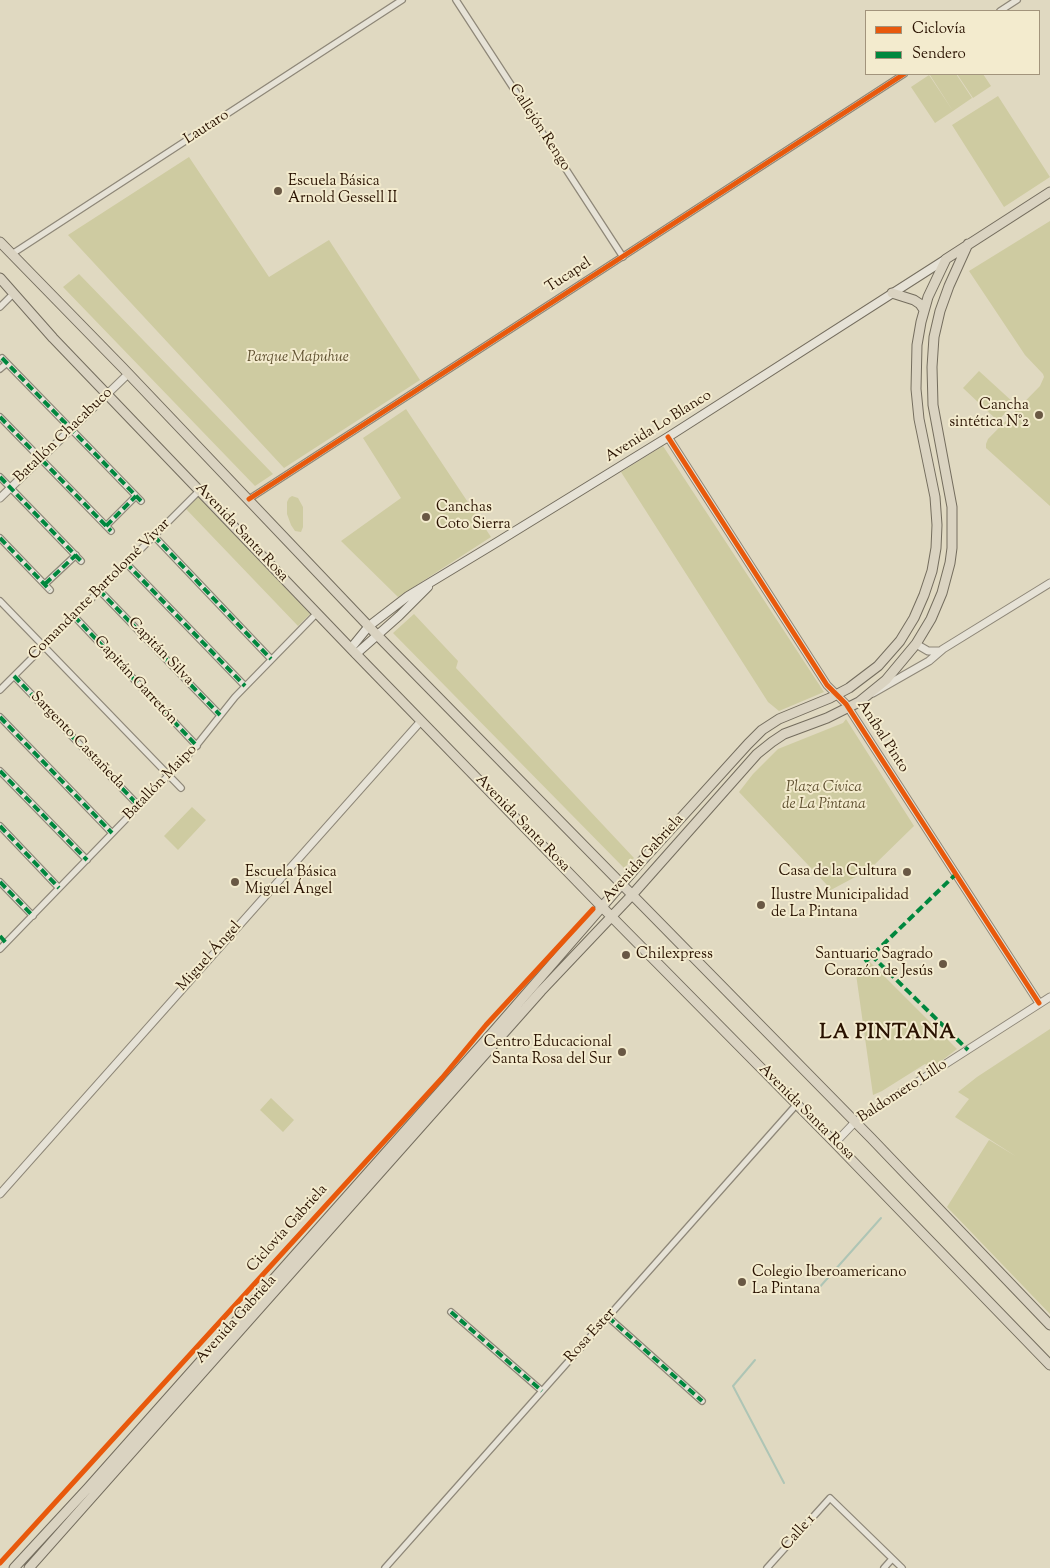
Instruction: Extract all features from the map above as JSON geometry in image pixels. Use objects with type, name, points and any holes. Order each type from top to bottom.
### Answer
[{"type":"main road","name":"Avenida Lo Blanco","points":[[354,651],[370,626],[396,604],[668,436],[1050,192]]},
{"type":"main road","name":"Avenida Santa Rosa","points":[[0,242],[378,635],[855,1122],[1050,1325]]},
{"type":"main road","name":"Avenida Gabriela","points":[[28,1568],[541,991],[632,895],[766,746],[784,734],[827,718],[849,708],[868,696],[895,671],[916,644],[931,619],[942,593],[952,548],[952,507],[934,405],[932,367],[937,324],[949,286],[968,244]]},
{"type":"main road","name":"Avenida Gabriela","points":[[14,1568],[748,744],[762,730],[784,717],[837,695],[849,688],[878,666],[900,641],[914,618],[924,595],[932,571],[936,548],[936,504],[918,411],[915,374],[918,339],[924,310],[946,258]]},
{"type":"main road","name":"Avenida Santa Rosa","points":[[0,278],[53,338],[421,721],[1050,1365]]},
{"type":"main road","points":[[892,293],[914,300],[924,310]]},
{"type":"main road","points":[[926,454],[942,450]]},
{"type":"main road","name":"Avenida Lo Blanco","points":[[354,651],[378,635],[438,579]]},
{"type":"main road","points":[[396,604],[404,612]]},
{"type":"main road","points":[[900,641],[909,641],[916,644]]},
{"type":"street","name":"Lautaro","points":[[12,254],[402,0]]},
{"type":"street","name":"Callejón Rengo","points":[[456,0],[622,257]]},
{"type":"street","points":[[1002,10],[1017,0]]},
{"type":"street","name":"Tucapel","points":[[249,500],[902,75]]},
{"type":"street","points":[[0,307],[14,293]]},
{"type":"street","points":[[2,358],[141,502]]},
{"type":"street","points":[[0,369],[7,363]]},
{"type":"street","name":"Batallón Chacabuco","points":[[0,498],[128,374]]},
{"type":"street","points":[[0,417],[108,528],[136,496]]},
{"type":"street","name":"Aníbal Pinto","points":[[668,436],[827,685],[849,708],[1039,1003]]},
{"type":"street","points":[[0,478],[81,560]]},
{"type":"street","name":"Comandante Bartolomé Vivar","points":[[0,690],[200,490]]},
{"type":"street","points":[[154,536],[271,659]]},
{"type":"street","points":[[0,538],[50,590]]},
{"type":"street","points":[[45,584],[76,555]]},
{"type":"street","points":[[126,564],[245,686]]},
{"type":"street","points":[[868,696],[929,661],[943,650],[1050,583]]},
{"type":"street","name":"Capitán Silva","points":[[99,590],[220,715]]},
{"type":"street","points":[[0,601],[181,788]]},
{"type":"street","name":"Batallón Maipo","points":[[0,949],[197,746],[245,686],[317,613]]},
{"type":"street","name":"Capitán Garretón","points":[[74,616],[197,746]]},
{"type":"street","points":[[916,644],[932,652],[943,650]]},
{"type":"street","name":"Sargento Castañeda","points":[[14,676],[139,806]]},
{"type":"street","points":[[0,717],[112,833]]},
{"type":"street","name":"Miguel Ángel","points":[[0,1194],[421,721]]},
{"type":"street","points":[[0,771],[87,860]]},
{"type":"street","points":[[0,826],[59,888]]},
{"type":"street","points":[[0,882],[33,916]]},
{"type":"street","points":[[0,936],[6,943]]},
{"type":"street","name":"Baldomero Lillo","points":[[835,1143],[855,1122],[1050,997]]},
{"type":"street","name":"Rosa Ester","points":[[385,1568],[797,1104]]},
{"type":"street","points":[[451,1312],[542,1391]]},
{"type":"street","points":[[608,1317],[702,1401]]},
{"type":"street","name":"Calle 1","points":[[767,1568],[830,1498],[892,1559]]},
{"type":"street","points":[[884,1568],[892,1559],[902,1568]]},
{"type":"green space","points":[[929,75],[953,111],[935,123],[911,87]]},
{"type":"green space","points":[[930,75],[957,75],[972,98],[953,111]]},
{"type":"green space","points":[[958,75],[984,75],[991,86],[973,98]]},
{"type":"green space","points":[[998,96],[1050,177],[1004,207],[952,125]]},
{"type":"green space","name":"Parque Mapuhue","points":[[189,157],[269,277],[329,240],[420,380],[284,468],[68,235]]},
{"type":"green space","points":[[1050,221],[1050,506],[986,448],[988,439],[1040,386],[1044,377],[1025,355],[969,271]]},
{"type":"green space","points":[[79,274],[273,474],[255,486],[63,287]]},
{"type":"green space","points":[[979,371],[1014,403],[998,421],[963,388]]},
{"type":"green space","name":"Canchas Coto Sierra","points":[[406,409],[491,537],[398,597],[341,541],[401,498],[363,438]]},
{"type":"green space","points":[[663,446],[824,692],[779,711],[768,702],[621,472]]},
{"type":"green space","points":[[198,496],[310,614],[298,626],[186,509]]},
{"type":"green space","points":[[292,496],[298,498],[303,507],[303,527],[301,532],[295,531],[287,514],[287,502]]},
{"type":"green space","points":[[414,614],[458,661],[456,668],[634,858],[624,868],[393,633]]},
{"type":"green space","name":"Plaza Cívica de La Pintana","points":[[846,719],[914,826],[870,869],[829,891],[827,885],[739,792],[753,774],[778,749],[843,723]]},
{"type":"green space","points":[[192,807],[206,820],[178,850],[164,836]]},
{"type":"green space","points":[[869,961],[957,1049],[932,1068],[925,1064],[873,1095],[856,974]]},
{"type":"green space","points":[[1050,1029],[1050,1314],[947,1207],[989,1140],[1017,1157],[955,1117],[969,1099],[958,1092],[977,1077]]},
{"type":"green space","points":[[271,1098],[294,1120],[283,1132],[260,1110]]},
{"type":"waterway","points":[[818,1289],[881,1218]]},
{"type":"waterway","points":[[755,1360],[733,1386],[784,1483]]},
{"type":"marked path","points":[[2,358],[141,501]]},
{"type":"marked path","points":[[0,417],[111,531]]},
{"type":"marked path","points":[[0,477],[81,561]]},
{"type":"marked path","points":[[106,526],[136,496]]},
{"type":"marked path","points":[[154,536],[271,659]]},
{"type":"marked path","points":[[0,538],[50,590]]},
{"type":"marked path","points":[[45,584],[76,555]]},
{"type":"marked path","points":[[126,563],[245,686]]},
{"type":"marked path","points":[[99,590],[220,715]]},
{"type":"marked path","points":[[74,616],[197,746]]},
{"type":"marked path","points":[[14,676],[139,806]]},
{"type":"marked path","points":[[0,717],[112,833]]},
{"type":"marked path","points":[[0,771],[87,860]]},
{"type":"marked path","points":[[0,826],[59,888]]},
{"type":"marked path","points":[[865,962],[956,874]]},
{"type":"marked path","points":[[0,882],[33,916]]},
{"type":"marked path","points":[[0,936],[6,943]]},
{"type":"marked path","points":[[871,955],[968,1050]]},
{"type":"marked path","points":[[451,1312],[542,1391]]},
{"type":"marked path","points":[[608,1317],[702,1401]]},
{"type":"cycle path","points":[[249,499],[902,75]]},
{"type":"cycle path","points":[[668,437],[827,685],[846,704],[1039,1003]]},
{"type":"cycle path","name":"Ciclovía Gabriela","points":[[0,1563],[442,1078],[486,1025],[593,909]]},
{"type":"place","name":"Escuela Básica Arnold Gessell II","points":[[278,191]]},
{"type":"place","name":"Cancha sintética N°2","points":[[1039,415]]},
{"type":"place","name":"Canchas Coto Sierra","points":[[426,517]]},
{"type":"place","name":"Casa de la Cultura","points":[[907,872]]},
{"type":"place","name":"Escuela Básica Miguel Ángel","points":[[235,882]]},
{"type":"place","name":"Ilustre Municipalidad de La Pintana","points":[[761,905]]},
{"type":"place","name":"Chilexpress","points":[[626,955]]},
{"type":"place","name":"Santuario Sagrado Corazón de Jesús","points":[[943,964]]},
{"type":"place","name":"Centro Educacional Santa Rosa del Sur","points":[[622,1052]]},
{"type":"place","name":"Colegio Iberoamericano La Pintana","points":[[742,1282]]},
{"type":"district","name":"LA PINTANA","points":[[888,1035]]}]
